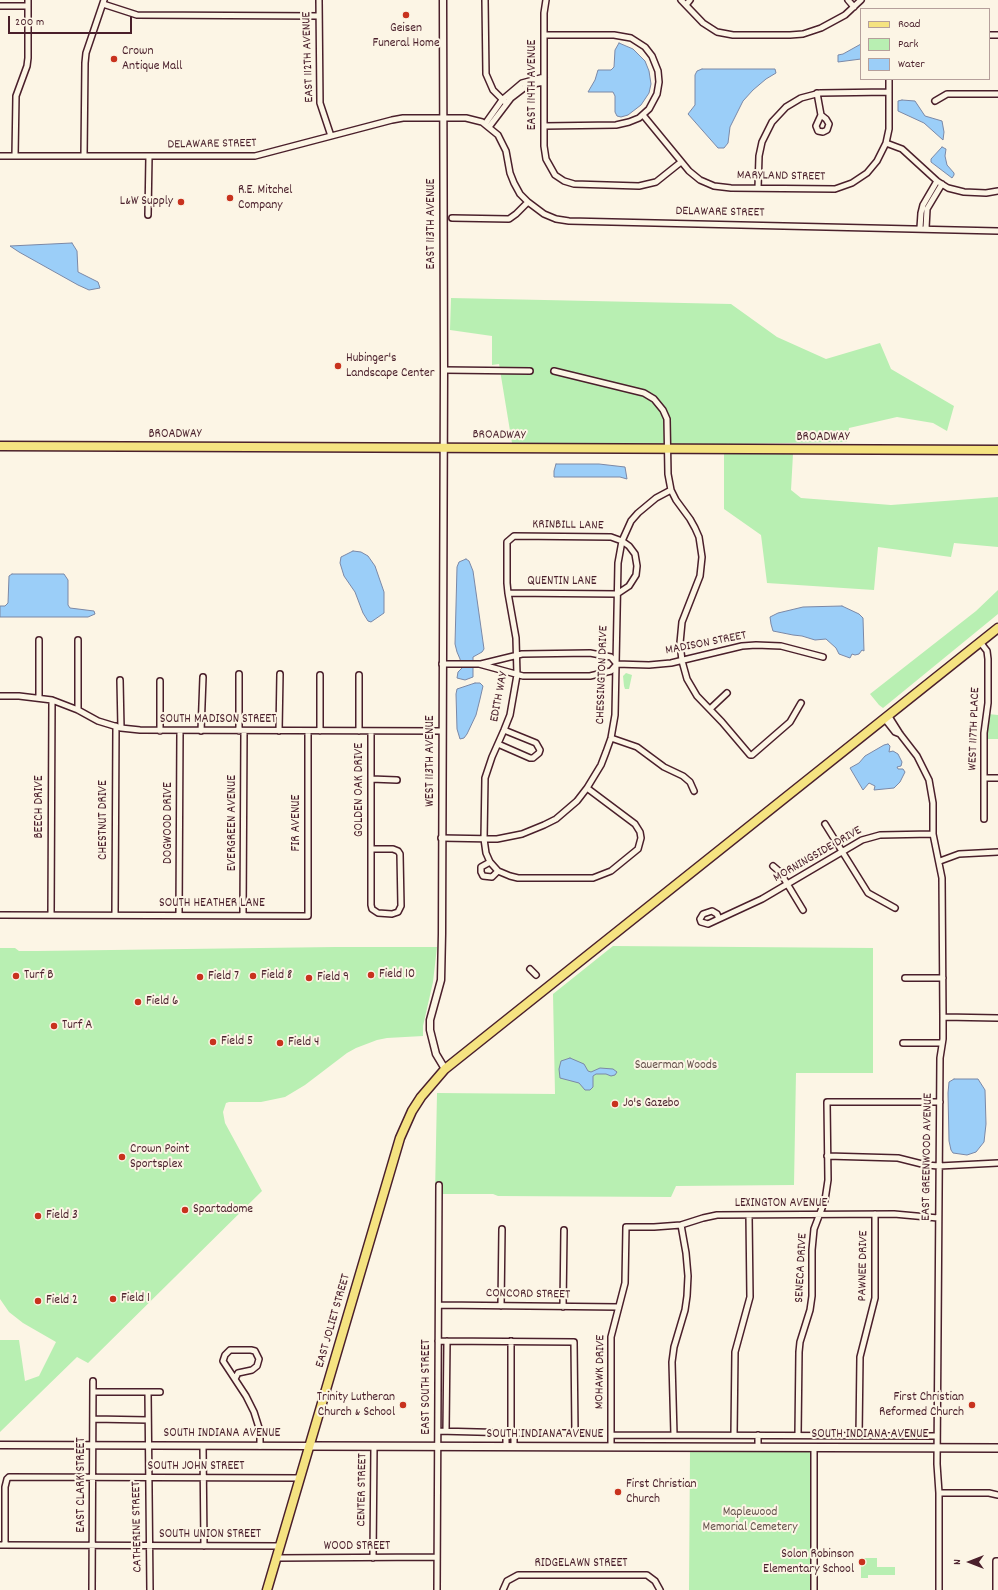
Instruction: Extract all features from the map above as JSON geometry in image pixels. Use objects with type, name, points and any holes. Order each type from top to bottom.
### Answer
[{"type":"main road","name":"BROADWAY","points":[[0,446],[998,450]]},
{"type":"main road","name":"EAST JOLIET STREET","points":[[268,1590],[400,1138],[412,1111],[421,1097],[445,1069],[998,628]]},
{"type":"main road","name":"SOUTH INDIANA AVENUE","points":[[310,1446],[998,1448]]},
{"type":"street","name":"EAST 112TH AVENUE","points":[[319,0],[320,103],[330,136]]},
{"type":"street","name":"EAST 113TH AVENUE","points":[[442,447],[444,370],[443,0]]},
{"type":"street","points":[[485,0],[486,74],[490,85],[504,101]]},
{"type":"street","name":"EAST 114TH AVENUE","points":[[546,0],[544,13],[544,154],[551,169],[560,178],[574,184],[639,186],[656,182],[681,162]]},
{"type":"street","points":[[681,0],[709,28],[717,32],[733,35],[803,34],[831,24],[845,15],[861,0]]},
{"type":"street","points":[[686,5],[690,0]]},
{"type":"street","points":[[848,0],[854,7]]},
{"type":"street","points":[[84,156],[86,53],[104,2],[137,15],[319,16]]},
{"type":"street","points":[[0,6],[28,3],[28,58],[27,66],[16,96],[15,156]]},
{"type":"street","points":[[544,35],[620,35],[631,38],[640,43],[652,56],[657,66],[659,76],[657,94],[652,103],[643,115],[633,121],[621,124],[544,126]]},
{"type":"street","points":[[487,126],[504,101],[524,88],[544,80]]},
{"type":"street","name":"MARYLAND STREET","points":[[643,115],[694,176],[709,184],[722,187],[828,190],[847,185],[857,180],[872,168],[882,154],[889,129],[889,80]]},
{"type":"street","points":[[758,188],[760,147],[772,122],[780,112],[790,104],[806,96],[817,93],[889,92]]},
{"type":"street","points":[[817,93],[821,115]]},
{"type":"street","points":[[934,101],[947,94],[998,94]]},
{"type":"street","name":"DELAWARE STREET","points":[[0,156],[255,156],[403,118],[466,118],[487,126],[495,132],[504,144],[514,183],[520,194],[544,214],[553,218],[569,221],[926,228],[998,231]]},
{"type":"street","points":[[886,143],[906,152],[948,188],[964,192],[986,193],[998,191]]},
{"type":"street","points":[[148,215],[149,156]]},
{"type":"street","points":[[920,228],[923,205],[940,182]]},
{"type":"street","points":[[926,228],[928,209],[940,182]]},
{"type":"street","points":[[452,218],[509,219],[528,202]]},
{"type":"street","points":[[444,370],[530,371]]},
{"type":"street","points":[[554,371],[644,393],[654,399],[665,414],[668,429],[668,474],[671,490],[695,528],[702,557],[700,576],[682,622],[680,643],[682,661],[687,679],[701,702],[710,709],[750,755],[790,722],[801,703]]},
{"type":"street","name":"WEST 113TH AVENUE","points":[[442,447],[441,980],[430,1020],[430,1030],[436,1054],[445,1069]]},
{"type":"street","name":"CHESSINGTON DRIVE","points":[[441,838],[484,839],[509,837],[522,834],[544,825],[566,811],[587,788],[601,765],[611,738],[615,715],[618,556],[622,541],[632,521],[638,513],[656,498],[671,490]]},
{"type":"street","name":"KRINBILL LANE","points":[[514,536],[612,537],[622,541]]},
{"type":"street","name":"EDITH WAY","points":[[514,536],[509,540],[507,546],[508,593],[516,638],[517,675],[514,698],[504,730],[492,757],[485,778],[484,839],[486,853],[490,862],[498,871],[518,878],[593,878],[611,872],[635,852],[640,844],[641,838],[638,828],[587,788]]},
{"type":"street","points":[[617,594],[629,586],[637,571],[636,554],[630,546],[622,541]]},
{"type":"street","name":"QUENTIN LANE","points":[[508,593],[617,594]]},
{"type":"street","points":[[39,640],[39,698]]},
{"type":"street","points":[[78,640],[78,710]]},
{"type":"street","name":"WEST 117TH PLACE","points":[[980,642],[987,651],[988,659],[988,703],[984,733],[984,819]]},
{"type":"street","name":"MADISON STREET","points":[[616,664],[649,665],[682,661],[742,646],[767,645],[781,646],[824,657]]},
{"type":"street","name":"MADISON STREET","points":[[442,664],[476,664],[517,654],[590,653],[611,657],[616,664]]},
{"type":"street","name":"MADISON STREET","points":[[476,664],[523,676],[590,676],[613,670],[616,664]]},
{"type":"street","name":"EVERGREEN AVENUE","points":[[239,674],[243,915]]},
{"type":"street","points":[[279,731],[280,674]]},
{"type":"street","points":[[320,675],[320,731]]},
{"type":"street","points":[[359,675],[359,731]]},
{"type":"street","points":[[201,731],[203,677]]},
{"type":"street","name":"CHESTNUT DRIVE","points":[[115,915],[120,680]]},
{"type":"street","points":[[160,681],[160,731]]},
{"type":"street","points":[[710,709],[728,693]]},
{"type":"street","name":"SOUTH MADISON STREET","points":[[0,696],[52,700],[118,727],[160,731],[442,731]]},
{"type":"street","name":"BEECH DRIVE","points":[[51,915],[52,700]]},
{"type":"street","name":"EAST GREENWOOD AVENUE","points":[[886,717],[917,756],[929,780],[934,803],[934,834],[942,878],[943,1017],[940,1058],[937,1436],[939,1493],[939,1590]]},
{"type":"street","points":[[498,744],[530,758],[537,756],[539,753],[540,750],[536,743],[504,730]]},
{"type":"street","name":"DOGWOOD DRIVE","points":[[179,915],[180,731]]},
{"type":"street","name":"FIR AVENUE","points":[[308,731],[308,916]]},
{"type":"street","name":"GOLDEN OAK DRIVE","points":[[371,731],[371,849],[372,909],[378,913],[392,914],[398,912],[401,906],[400,854],[398,851],[393,849],[371,849]]},
{"type":"street","points":[[611,738],[637,747],[664,768],[683,776],[690,782],[694,791]]},
{"type":"street","points":[[984,778],[998,778]]},
{"type":"street","points":[[371,779],[397,780]]},
{"type":"street","points":[[825,824],[841,852],[868,893],[895,908]]},
{"type":"street","name":"MORNINGSIDE DRIVE","points":[[719,919],[788,885],[862,840],[880,835],[934,834]]},
{"type":"street","points":[[940,861],[958,854],[998,852]]},
{"type":"street","name":"EDITH WAY","points":[[490,862],[481,867],[483,876],[492,877],[498,871]]},
{"type":"street","points":[[773,866],[780,872],[803,910]]},
{"type":"street","name":"SOUTH HEATHER LANE","points":[[0,915],[308,916]]},
{"type":"street","points":[[530,969],[536,975]]},
{"type":"street","points":[[905,978],[943,978]]},
{"type":"street","points":[[943,1017],[998,1018]]},
{"type":"street","points":[[903,1043],[942,1043]]},
{"type":"street","name":"SENECA DRIVE","points":[[798,1435],[800,1342],[810,1310],[812,1296],[812,1245],[814,1229],[825,1200],[828,1180],[827,1102],[940,1102]]},
{"type":"street","points":[[827,1156],[898,1158],[926,1165],[939,1166],[998,1163]]},
{"type":"street","name":"EAST SOUTH STREET","points":[[437,1590],[439,1185]]},
{"type":"street","name":"PAWNEE DRIVE","points":[[859,1436],[860,1357],[875,1298],[875,1214]]},
{"type":"street","name":"LEXINGTON AVENUE","points":[[626,1227],[681,1226],[702,1218],[717,1215],[894,1214],[938,1218]]},
{"type":"street","points":[[734,1435],[735,1352],[750,1297],[749,1215]]},
{"type":"street","points":[[674,1435],[672,1362],[674,1346],[685,1310],[688,1282],[686,1252],[681,1226]]},
{"type":"street","name":"MOHAWK DRIVE","points":[[611,1447],[611,1337],[625,1283],[626,1227]]},
{"type":"street","points":[[501,1306],[502,1229]]},
{"type":"street","points":[[564,1230],[564,1306]]},
{"type":"street","name":"CONCORD STREET","points":[[438,1305],[618,1307]]},
{"type":"street","points":[[438,1341],[574,1342],[575,1433],[438,1431]]},
{"type":"street","points":[[446,1431],[447,1341]]},
{"type":"street","points":[[511,1341],[511,1432],[514,1435],[514,1447]]},
{"type":"street","points":[[235,1379],[238,1373],[252,1370],[257,1366],[259,1359],[254,1351],[230,1350],[225,1355],[224,1364],[246,1396],[254,1412],[260,1431],[260,1446]]},
{"type":"street","name":"EAST CLARK STREET","points":[[92,1590],[93,1381]]},
{"type":"street","points":[[93,1392],[160,1392]]},
{"type":"street","name":"CATHERINE STREET","points":[[148,1392],[150,1590]]},
{"type":"street","points":[[93,1419],[148,1420]]},
{"type":"street","points":[[506,1447],[506,1435],[511,1432]]},
{"type":"street","points":[[611,1435],[937,1436]]},
{"type":"street","points":[[758,1435],[758,1447]]},
{"type":"street","name":"SOUTH INDIANA AVENUE","points":[[0,1445],[310,1446]]},
{"type":"street","points":[[203,1446],[204,1546]]},
{"type":"street","name":"CENTER STREET","points":[[373,1558],[374,1446]]},
{"type":"street","points":[[814,1447],[814,1590]]},
{"type":"street","name":"SOUTH JOHN STREET","points":[[2,1545],[5,1487],[7,1479],[14,1477],[300,1478]]},
{"type":"street","points":[[939,1493],[989,1493],[998,1495]]},
{"type":"street","name":"SOUTH UNION STREET","points":[[2,1545],[280,1546]]},
{"type":"street","name":"WOOD STREET","points":[[277,1558],[437,1558]]},
{"type":"street","points":[[996,1590],[997,1561]]},
{"type":"street","name":"RIDGELAWN STREET","points":[[503,1590],[507,1581],[518,1575],[647,1576],[655,1581],[660,1590]]},
{"type":"green space","points":[[451,298],[731,304],[777,337],[826,359],[880,343],[891,369],[954,406],[947,431],[933,423],[897,417],[849,428],[847,442],[724,444],[512,443],[499,364],[492,365],[492,336],[450,330]]},
{"type":"green space","points":[[724,454],[793,454],[791,490],[801,498],[891,505],[998,497],[998,547],[954,543],[951,557],[878,547],[874,590],[767,583],[761,535],[724,509]]},
{"type":"green space","points":[[998,590],[998,614],[883,708],[879,705],[870,694],[976,611]]},
{"type":"green space","points":[[626,673],[632,675],[629,689],[625,689],[624,686],[623,676]]},
{"type":"green space","points":[[988,714],[998,715],[998,739],[988,739]]},
{"type":"green space","name":"Sauerman Woods","points":[[613,946],[873,948],[873,1073],[796,1073],[794,1185],[676,1186],[671,1197],[435,1194],[437,1093],[555,1094],[553,994]]},
{"type":"green space","name":"Crown Point Sportsplex","points":[[437,947],[433,982],[423,1026],[423,1036],[387,1038],[356,1048],[347,1053],[305,1085],[285,1097],[261,1102],[226,1103],[223,1112],[225,1123],[262,1191],[88,1363],[77,1357],[0,1432],[0,1340],[19,1340],[25,1381],[39,1376],[56,1342],[23,1323],[9,1312],[0,1299],[0,948],[15,948],[19,951],[37,951]]},
{"type":"green space","name":"Maplewood Memorial Cemetery","points":[[690,1451],[808,1451],[811,1453],[810,1590],[689,1590]]},
{"type":"green space","points":[[861,1558],[877,1558],[877,1567],[895,1567],[895,1575],[868,1575],[868,1578],[861,1578]]},
{"type":"water","points":[[619,43],[633,49],[645,61],[649,71],[651,84],[649,93],[641,105],[628,115],[621,117],[617,116],[615,112],[615,96],[613,92],[588,92],[595,80],[598,70],[611,70],[614,67],[615,50]]},
{"type":"water","points":[[860,45],[860,59],[838,62],[838,55],[843,54]]},
{"type":"water","points":[[702,69],[775,69],[776,73],[753,90],[743,101],[730,127],[728,143],[724,148],[718,148],[688,114],[695,105],[695,75],[697,71]]},
{"type":"water","points":[[898,101],[915,101],[925,116],[942,121],[944,132],[943,140],[924,123],[898,111]]},
{"type":"water","points":[[942,147],[946,149],[945,156],[947,165],[954,173],[952,178],[931,162],[931,159]]},
{"type":"water","points":[[72,243],[77,251],[78,272],[98,282],[100,288],[89,290],[78,285],[10,246]]},
{"type":"water","points":[[556,464],[599,464],[625,467],[627,479],[620,477],[554,477]]},
{"type":"water","points":[[353,551],[361,552],[368,556],[375,566],[384,592],[384,613],[371,622],[368,621],[363,613],[355,592],[344,576],[340,563],[341,557]]},
{"type":"water","points":[[466,559],[469,561],[473,571],[484,649],[482,652],[473,657],[473,677],[465,680],[457,678],[458,672],[462,668],[455,644],[457,567],[459,562]]},
{"type":"water","points":[[12,574],[64,574],[68,580],[68,605],[70,608],[94,611],[95,614],[88,617],[0,617],[0,606],[5,606],[8,603],[9,576]]},
{"type":"water","points":[[842,606],[859,614],[863,618],[864,651],[862,650],[859,654],[855,655],[852,654],[850,658],[839,654],[836,648],[826,639],[815,640],[773,631],[770,617],[778,613],[803,607]]},
{"type":"water","points":[[475,683],[480,683],[483,686],[476,715],[467,734],[464,738],[460,739],[457,729],[457,689]]},
{"type":"water","points":[[888,744],[890,746],[889,752],[893,751],[898,754],[902,762],[901,766],[897,767],[898,769],[903,769],[905,772],[900,782],[894,788],[874,790],[875,786],[869,783],[863,790],[850,768],[859,763],[865,756]]},
{"type":"water","points":[[570,1058],[584,1064],[588,1071],[591,1072],[600,1068],[613,1069],[617,1072],[615,1075],[611,1076],[606,1074],[596,1074],[593,1076],[593,1087],[590,1090],[585,1090],[579,1083],[560,1078],[559,1069],[561,1061]]},
{"type":"water","points":[[954,1079],[978,1079],[985,1090],[986,1124],[984,1142],[976,1152],[967,1155],[953,1153],[949,1141],[948,1093],[949,1082]]},
{"type":"place","name":"Geisen Funeral Home","points":[[406,15]]},
{"type":"place","name":"Crown Antique Mall","points":[[114,59]]},
{"type":"place","name":"R.E. Mitchel Company","points":[[230,198]]},
{"type":"place","name":"L&W Supply","points":[[181,202]]},
{"type":"place","name":"Hubinger's Landscape Center","points":[[338,366]]},
{"type":"place","name":"Field 10","points":[[371,975]]},
{"type":"place","name":"Turf B","points":[[16,976]]},
{"type":"place","name":"Field 8","points":[[253,976]]},
{"type":"place","name":"Field 7","points":[[200,977]]},
{"type":"place","name":"Field 9","points":[[309,978]]},
{"type":"place","name":"Field 6","points":[[138,1002]]},
{"type":"place","name":"Turf A","points":[[54,1026]]},
{"type":"place","name":"Field 5","points":[[213,1042]]},
{"type":"place","name":"Field 4","points":[[280,1043]]},
{"type":"place","name":"Jo's Gazebo","points":[[615,1104]]},
{"type":"place","name":"Crown Point Sportsplex","points":[[122,1157]]},
{"type":"place","name":"Spartadome","points":[[185,1210]]},
{"type":"place","name":"Field 3","points":[[38,1216]]},
{"type":"place","name":"Field 1","points":[[113,1299]]},
{"type":"place","name":"Field 2","points":[[38,1301]]},
{"type":"place","name":"Trinity Lutheran Church & School","points":[[403,1405]]},
{"type":"place","name":"First Christian Reformed Church","points":[[972,1405]]},
{"type":"place","name":"First Christian Church","points":[[618,1492]]},
{"type":"place","name":"Solon Robinson Elementary School","points":[[862,1562]]}]
